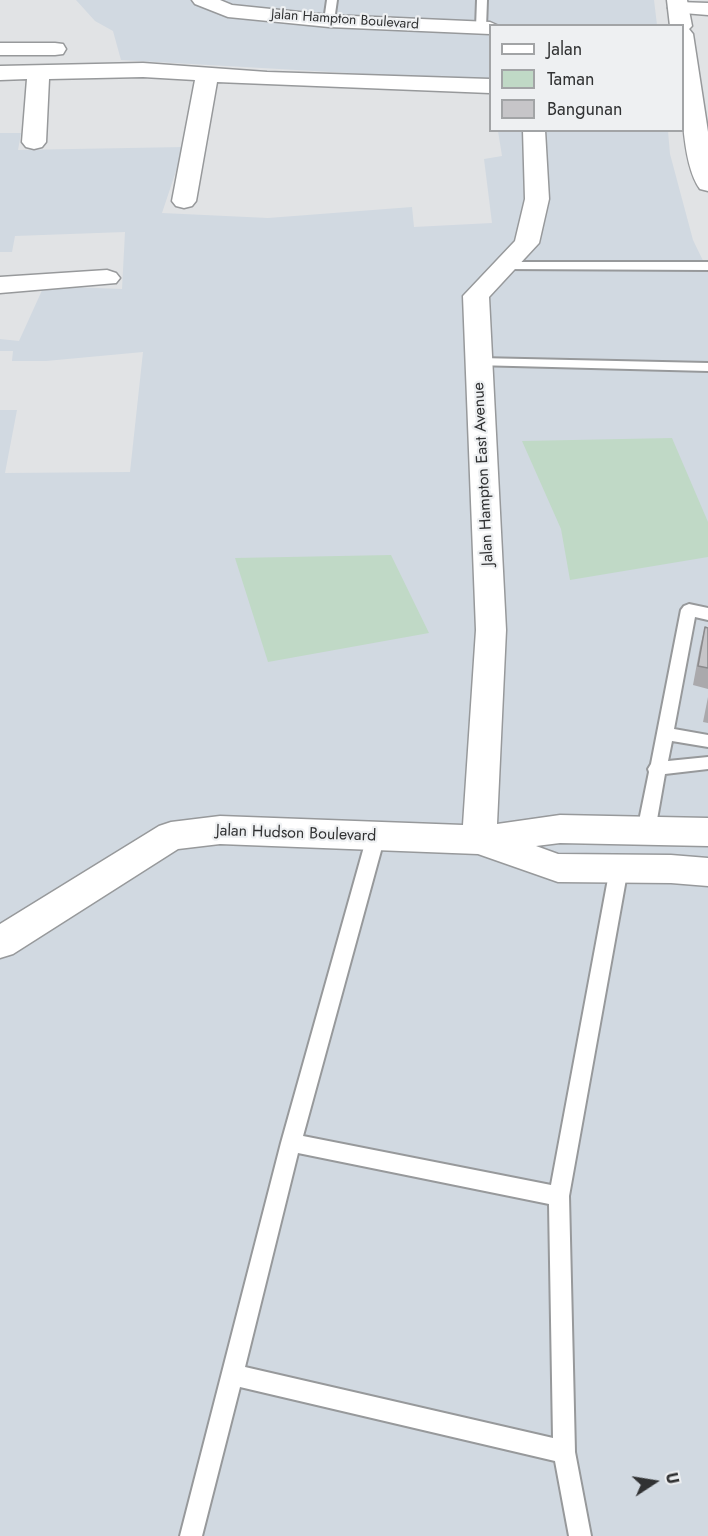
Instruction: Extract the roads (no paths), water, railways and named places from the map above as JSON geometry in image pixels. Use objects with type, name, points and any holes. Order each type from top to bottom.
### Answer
[{"type":"street","name":"Jalan Hampton Boulevard","points":[[202,0],[228,11],[331,10],[486,28]]},
{"type":"street","points":[[679,11],[708,9]]},
{"type":"street","points":[[684,44],[702,168],[708,184]]},
{"type":"street","points":[[0,49],[62,50]]},
{"type":"street","points":[[0,73],[143,70],[207,75],[489,86]]},
{"type":"street","points":[[34,142],[39,71]]},
{"type":"street","points":[[184,201],[207,75]]},
{"type":"street","name":"Jalan Hampton East Avenue","points":[[479,840],[491,630],[476,296],[527,243],[537,199],[534,132]]},
{"type":"street","points":[[0,285],[107,278]]},
{"type":"street","name":"Jalan Hudson Boulevard","points":[[0,943],[171,836],[220,830],[479,840],[561,829],[708,832]]},
{"type":"street","name":"Jalan Hudson Boulevard","points":[[479,840],[558,868],[708,872]]},
{"type":"lane","points":[[482,0],[486,28]]},
{"type":"lane","points":[[504,266],[708,266]]},
{"type":"lane","points":[[479,362],[708,367]]},
{"type":"lane","points":[[646,831],[656,769],[689,610],[708,614]]},
{"type":"lane","points":[[664,733],[708,741]]},
{"type":"lane","points":[[656,769],[708,763]]},
{"type":"lane","points":[[191,1536],[291,1143],[376,836]]},
{"type":"lane","points":[[580,1536],[564,1452],[559,1196],[619,868]]},
{"type":"lane","points":[[291,1143],[559,1196]]},
{"type":"lane","points":[[232,1375],[564,1452]]}]
